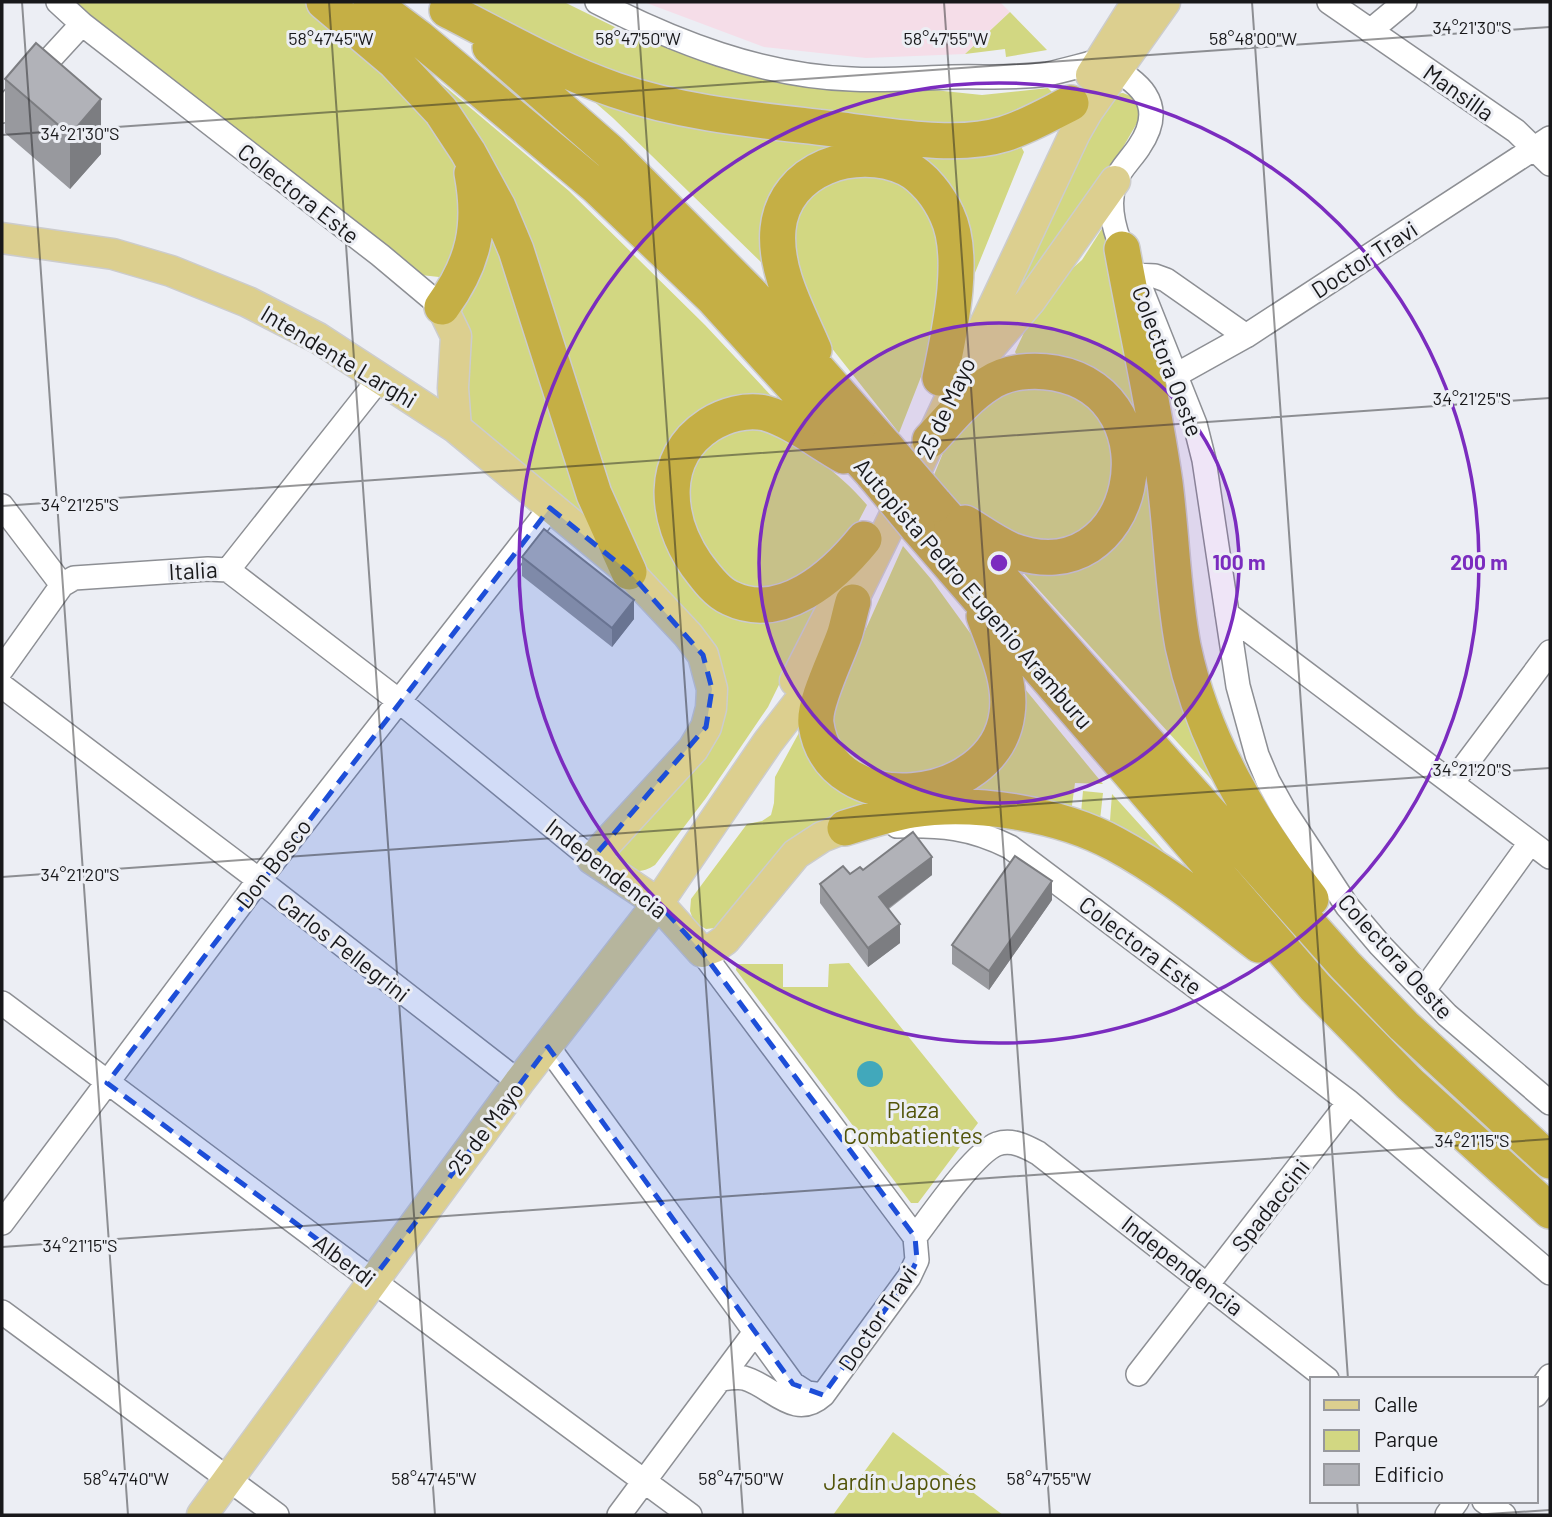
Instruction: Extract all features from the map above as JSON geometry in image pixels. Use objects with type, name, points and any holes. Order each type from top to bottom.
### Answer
[{"type":"highway","points":[[324,2],[395,62],[440,111],[468,152],[498,207],[516,250],[594,494],[629,572]]},
{"type":"highway","name":"Autopista Pedro Eugenio Aramburu","points":[[371,2],[419,37],[597,187],[879,460],[926,515],[1404,1026],[1550,1161]]},
{"type":"highway","points":[[442,6],[544,60],[614,90],[708,113],[882,135],[975,140],[1004,134],[1071,103]]},
{"type":"highway","name":"Autopista Pedro Eugenio Aramburu","points":[[442,6],[609,150],[752,295],[824,376],[879,460]]},
{"type":"highway","points":[[442,307],[460,283],[472,248],[477,220],[476,194],[468,152]]},
{"type":"highway","points":[[824,376],[786,284],[779,260],[778,227],[791,195],[805,178],[841,160],[867,158],[908,169],[924,181],[948,216],[954,246],[956,279],[945,387]]},
{"type":"highway","points":[[1129,262],[1165,483],[1183,646],[1207,725],[1248,810],[1404,1026]]},
{"type":"highway","points":[[926,515],[1012,550],[1054,556],[1073,553],[1094,542],[1108,530],[1120,513],[1130,469],[1127,445],[1112,406],[1084,383],[1067,375],[1044,371],[1021,372],[988,383],[930,440]]},
{"type":"highway","points":[[864,539],[846,561],[828,576],[794,597],[772,604],[749,604],[729,598],[715,587],[689,553],[678,531],[671,505],[671,482],[677,462],[688,443],[720,418],[744,412],[764,413],[879,460]]},
{"type":"highway","name":"Autopista Pedro Eugenio Aramburu","points":[[926,515],[975,593],[1315,987],[1410,1084],[1550,1211]]},
{"type":"highway","points":[[853,602],[846,631],[818,706],[816,724],[824,751],[842,773],[858,782],[895,790],[917,790],[938,786],[975,769],[992,754],[1007,715],[1008,690],[1002,667],[975,593]]},
{"type":"highway","points":[[845,828],[895,813],[955,807],[1021,814],[1085,830],[1113,843],[1163,874],[1315,987]]},
{"type":"main road","points":[[1109,65],[1137,2]]},
{"type":"main road","points":[[1109,65],[1165,2]]},
{"type":"main road","name":"25 de Mayo","points":[[202,1515],[519,1082],[658,903],[768,742],[805,694],[853,602],[930,440],[945,387],[989,270],[1071,103],[1109,65]]},
{"type":"main road","name":"25 de Mayo","points":[[768,742],[864,539],[945,387],[1109,65]]},
{"type":"main road","points":[[945,387],[1030,301],[1115,181]]},
{"type":"main road","name":"Intendente Larghi","points":[[2,238],[113,254],[172,271],[248,302],[318,338],[456,428],[629,572]]},
{"type":"main road","name":"Colectora Este","points":[[442,307],[456,335],[453,402],[456,428]]},
{"type":"main road","points":[[380,379],[407,387],[422,388],[444,375],[455,355]]},
{"type":"main road","points":[[592,859],[692,749],[706,727],[711,708],[712,689],[703,655],[688,635],[629,572]]},
{"type":"main road","name":"Colectora Este","points":[[702,952],[725,940],[796,854],[822,837],[845,828]]},
{"type":"main road","name":"Independencia","points":[[592,859],[658,903],[702,952]]},
{"type":"street","name":"Colectora Este","points":[[58,2],[82,24],[380,255],[442,307]]},
{"type":"street","points":[[597,2],[674,37],[720,54],[807,75],[883,80],[1046,74],[1109,65],[1144,91],[1152,110],[1142,143],[1115,181]]},
{"type":"street","name":"Mansilla","points":[[1329,2],[1545,150]]},
{"type":"street","points":[[1370,31],[1405,2]]},
{"type":"street","points":[[2,111],[82,24]]},
{"type":"street","name":"Doctor Travi","points":[[1176,375],[1246,335],[1545,150]]},
{"type":"street","name":"Colectora Oeste","points":[[1115,181],[1111,205],[1129,262],[1195,424],[1204,460],[1238,686],[1257,755],[1268,780],[1284,810],[1347,906],[1380,945],[1447,1015],[1550,1103]]},
{"type":"street","points":[[1129,262],[1166,280],[1246,335]]},
{"type":"street","name":"Italia","points":[[62,585],[74,578],[228,570],[380,379]]},
{"type":"street","points":[[2,506],[62,585],[2,668]]},
{"type":"street","name":"Don Bosco","points":[[2,1223],[259,880],[550,508]]},
{"type":"street","name":"Independencia","points":[[228,570],[399,701],[592,859]]},
{"type":"street","points":[[1227,614],[1550,857]]},
{"type":"street","points":[[1452,783],[1550,652]]},
{"type":"street","name":"Carlos Pellegrini","points":[[2,686],[259,880],[519,1082]]},
{"type":"street","name":"Colectora Este","points":[[845,828],[959,828],[982,833],[1010,847],[1349,1101],[1550,1273]]},
{"type":"street","points":[[1424,990],[1530,842]]},
{"type":"street","name":"Independencia","points":[[702,952],[915,1237]]},
{"type":"street","name":"Alberdi","points":[[2,1003],[690,1515]]},
{"type":"street","points":[[548,1046],[793,1384],[807,1393],[823,1395]]},
{"type":"street","name":"Spadaccini","points":[[1138,1374],[1349,1101]]},
{"type":"street","name":"Doctor Travi","points":[[823,1395],[909,1277],[917,1260],[915,1237],[982,1153],[998,1144],[1010,1143],[1038,1153]]},
{"type":"street","name":"Independencia","points":[[1038,1153],[1324,1377]]},
{"type":"street","points":[[2,1312],[277,1515]]},
{"type":"street","points":[[619,1515],[755,1332]]},
{"type":"street","points":[[1538,1392],[1550,1376]]},
{"type":"street","points":[[722,1379],[741,1377],[793,1404],[813,1404],[823,1395]]},
{"type":"street","points":[[1487,1503],[1504,1515]]},
{"type":"highlighted area","points":[[550,508],[629,572],[703,655],[712,689],[706,727],[592,859],[658,903],[702,952],[915,1237],[917,1260],[909,1277],[823,1395],[793,1384],[548,1047],[372,1280],[107,1083]]},
{"type":"shaded area","points":[[644,2],[1000,2],[1010,12],[965,54],[866,58],[764,47]]},
{"type":"green space","points":[[70,2],[308,2],[370,52],[455,156],[468,217],[450,275],[421,275]]},
{"type":"green space","points":[[471,2],[564,2],[629,34],[713,64],[769,80],[865,91],[924,89],[982,95],[1048,88],[1053,93],[1001,132],[620,88]]},
{"type":"green space","points":[[1010,12],[1047,50],[1006,57],[1005,49],[965,54]]},
{"type":"green space","points":[[370,30],[448,89],[569,191],[705,325],[777,402],[681,442],[689,573],[817,603],[817,608],[768,707],[706,798],[655,865],[642,871],[625,867],[619,848],[722,705],[637,567],[522,243]]},
{"type":"green space","points":[[575,85],[1019,143],[1024,152],[968,290],[932,183],[830,159],[766,267],[613,118]]},
{"type":"green space","points":[[1123,93],[1133,97],[1141,116],[1088,208],[1005,308],[1039,231],[1112,94]]},
{"type":"green space","points":[[842,169],[919,187],[948,246],[928,359],[899,433],[823,337],[784,231],[794,210]]},
{"type":"green space","points":[[488,212],[602,536],[472,427],[464,409],[459,319],[477,273]]},
{"type":"green space","points":[[1105,224],[1229,799],[1018,567],[1113,542],[1123,409],[1023,366],[1015,352],[1028,324],[1059,280],[1082,260]]},
{"type":"green space","points":[[1061,381],[1120,433],[1106,525],[1039,548],[965,510],[934,475],[954,435],[999,389]]},
{"type":"green space","points":[[763,423],[831,470],[867,505],[844,549],[824,568],[756,599],[690,544],[685,459],[696,443]]},
{"type":"green space","points":[[903,546],[931,579],[989,659],[996,720],[941,780],[850,771],[826,718]]},
{"type":"green space","points":[[1016,678],[1103,784],[1075,783],[1070,820],[881,810],[715,928],[706,929],[694,922],[690,911],[691,899],[747,824],[762,821],[771,815],[775,777],[801,729],[816,758],[966,788]]},
{"type":"green space","points":[[1083,791],[1103,793],[1099,829],[1080,824]]},
{"type":"green space","points":[[1112,794],[1190,880],[1109,834]]},
{"type":"green space","name":"Plaza Combatientes","points":[[849,963],[978,1123],[918,1203],[911,1203],[736,970],[737,964],[783,964],[783,987],[828,987],[829,964]]},
{"type":"green space","name":"Jardín Japonés","points":[[893,1432],[1003,1515],[833,1515]]},
{"type":"water","points":[[870,1061],[879,1065],[883,1074],[879,1083],[870,1087],[861,1083],[857,1074],[861,1065]]},
{"type":"building","points":[[36,43],[101,99],[70,135],[5,79]]},
{"type":"building","points":[[544,529],[634,600],[612,628],[522,557]]},
{"type":"building","points":[[913,832],[932,857],[879,897],[900,924],[868,948],[820,884],[843,866],[850,874],[860,867],[863,870]]},
{"type":"building","points":[[1015,856],[1052,881],[989,971],[952,945]]}]
